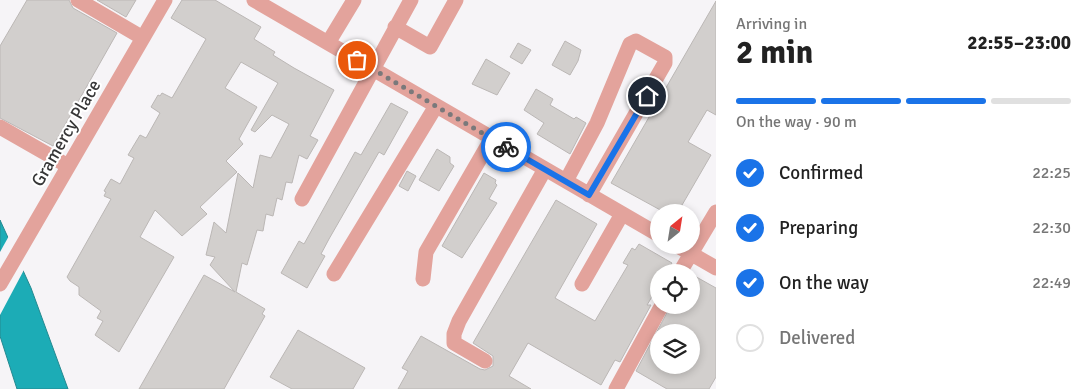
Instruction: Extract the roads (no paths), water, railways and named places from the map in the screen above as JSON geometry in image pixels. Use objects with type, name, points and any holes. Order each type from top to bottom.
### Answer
[{"type":"street","points":[[78,0],[143,38]]},
{"type":"street","name":"Gramercy Place","points":[[0,284],[165,0]]},
{"type":"street","points":[[254,0],[650,230]]},
{"type":"street","points":[[328,43],[354,0]]},
{"type":"street","points":[[302,199],[411,0]]},
{"type":"street","points":[[395,27],[430,47],[456,0]]},
{"type":"street","points":[[566,181],[597,122],[630,44],[636,41],[665,57],[666,63],[589,195]]},
{"type":"street","points":[[334,274],[436,106]]},
{"type":"street","points":[[0,127],[68,166]]},
{"type":"street","points":[[423,279],[426,252],[492,138]]},
{"type":"street","points":[[486,361],[454,343],[454,334],[459,321],[545,169]]},
{"type":"street","points":[[700,238],[716,212]]},
{"type":"street","points":[[582,284],[622,214]]},
{"type":"street","points":[[693,254],[716,268]]},
{"type":"street","points":[[621,387],[658,314]]},
{"type":"water","points":[[0,220],[31,288],[68,389],[17,389],[0,336]]}]
